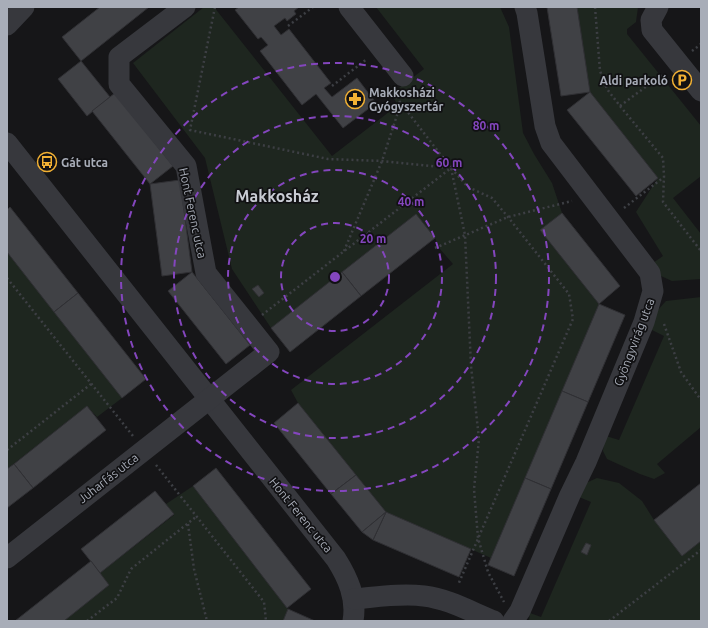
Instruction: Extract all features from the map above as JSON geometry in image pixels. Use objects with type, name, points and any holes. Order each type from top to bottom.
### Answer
[{"type":"street","points":[[7,25],[24,7]]},
{"type":"street","name":"Hont Ferenc utca","points":[[185,7],[120,57],[119,84],[186,166],[206,273],[268,352],[208,398]]},
{"type":"street","points":[[349,7],[403,76]]},
{"type":"street","name":"Gyöngyvirág utca","points":[[515,619],[586,462],[644,322],[653,291],[650,273],[551,144],[545,126],[529,20],[525,7]]},
{"type":"street","points":[[658,7],[651,20],[652,30],[701,91]]},
{"type":"street","name":"Hont Ferenc utca","points":[[12,149],[336,559],[348,580],[354,599],[353,621]]},
{"type":"street","name":"Juharfás utca","points":[[7,558],[208,398]]},
{"type":"street","points":[[354,599],[399,595],[425,596],[460,611],[494,621]]},
{"type":"path","points":[[215,7],[190,130],[328,159],[382,161],[451,168],[468,187],[492,198],[570,294],[573,319],[478,538],[460,611]]},
{"type":"path","points":[[288,26],[313,7]]},
{"type":"path","points":[[595,7],[600,71],[606,88],[662,158],[664,176],[663,202],[701,251]]},
{"type":"path","points":[[332,86],[381,48]]},
{"type":"path","points":[[620,106],[658,78]]},
{"type":"path","points":[[344,251],[382,161],[401,103]]},
{"type":"path","points":[[248,326],[451,168]]},
{"type":"path","points":[[451,168],[465,235],[471,366],[479,439],[474,489],[478,538],[488,572],[506,607],[515,619]]},
{"type":"path","points":[[610,220],[664,176]]},
{"type":"path","points":[[435,248],[508,217],[592,196]]},
{"type":"path","points":[[662,319],[681,372],[701,400]]},
{"type":"path","points":[[7,450],[91,384]]},
{"type":"path","points":[[88,621],[117,598],[131,569],[197,516]]},
{"type":"path","points":[[188,523],[194,569],[207,621]]},
{"type":"path","points":[[609,621],[701,550]]},
{"type":"shaded area","points":[[204,7],[214,7],[332,156],[398,105],[391,94],[424,69],[376,7],[500,7],[509,27],[523,133],[552,183],[562,213],[540,230],[599,304],[491,558],[386,512],[298,403],[291,390],[453,264],[440,249],[435,238],[416,214],[271,328],[232,269],[205,158],[133,63]]},
{"type":"shaded area","points":[[577,7],[638,7],[636,22],[627,29],[627,34],[701,126],[701,176],[673,198],[701,234],[701,279],[672,281],[661,276],[653,263],[663,256],[636,212],[658,178],[590,92]]},
{"type":"shaded area","points":[[7,252],[122,398],[97,417],[87,406],[7,469]]},
{"type":"shaded area","points":[[701,297],[701,427],[657,464],[665,473],[654,479],[607,459],[603,451],[604,441],[606,436],[619,440],[664,336],[650,329],[657,311],[666,301]]},
{"type":"shaded area","points":[[597,478],[619,483],[642,501],[654,520],[682,555],[701,541],[701,621],[529,621],[530,613],[541,617],[591,502],[579,497],[586,483]]},
{"type":"shaded area","points":[[193,486],[288,609],[283,621],[64,621],[109,585],[100,573],[174,515],[166,504]]},
{"type":"building","points":[[100,7],[149,7],[81,61],[62,37]]},
{"type":"building","points":[[239,7],[299,7],[294,11],[296,14],[287,21],[285,18],[274,26],[281,35],[289,29],[331,83],[324,88],[332,97],[357,78],[376,103],[343,128],[316,94],[302,105],[260,51],[268,45],[261,37],[258,39],[235,10]]},
{"type":"building","points":[[547,7],[577,7],[590,92],[561,96]]},
{"type":"building","points":[[81,61],[110,97],[87,116],[58,79]]},
{"type":"building","points":[[590,92],[658,178],[636,196],[567,110]]},
{"type":"building","points":[[115,93],[173,166],[150,184],[92,111]]},
{"type":"building","points":[[180,180],[192,272],[162,276],[150,184]]},
{"type":"building","points":[[10,207],[78,293],[54,312],[7,252],[7,210]]},
{"type":"building","points":[[562,213],[620,286],[599,304],[540,230]]},
{"type":"building","points":[[416,214],[435,238],[361,296],[342,272]]},
{"type":"building","points":[[192,272],[250,345],[226,364],[168,291]]},
{"type":"building","points":[[342,272],[361,296],[290,352],[271,328]]},
{"type":"building","points":[[258,285],[264,293],[259,297],[252,289]]},
{"type":"building","points":[[78,293],[146,379],[122,398],[54,312]]},
{"type":"building","points":[[599,304],[625,315],[588,402],[562,391]]},
{"type":"building","points":[[562,391],[588,402],[551,489],[525,478]]},
{"type":"building","points":[[298,403],[356,475],[331,494],[274,423]]},
{"type":"building","points":[[87,406],[106,430],[33,488],[14,464]]},
{"type":"building","points":[[14,464],[33,488],[7,508],[7,469]]},
{"type":"building","points":[[216,468],[311,589],[287,608],[193,486]]},
{"type":"building","points":[[356,475],[386,512],[362,532],[331,494]]},
{"type":"building","points":[[525,478],[551,489],[514,576],[488,565]]},
{"type":"building","points":[[701,483],[701,541],[682,556],[654,520]]},
{"type":"building","points":[[155,491],[174,514],[100,573],[81,549]]},
{"type":"building","points":[[386,512],[471,549],[459,577],[373,540]]},
{"type":"building","points":[[386,512],[373,540],[362,532]]},
{"type":"building","points":[[586,543],[591,545],[587,555],[581,552]]},
{"type":"building","points":[[91,561],[109,585],[64,621],[15,621]]},
{"type":"building","points":[[288,609],[315,621],[283,621]]},
{"type":"place","name":"Aldi parkoló","points":[[682,80]]},
{"type":"place","name":"Makkosházi Gyógyszertár","points":[[355,99]]},
{"type":"place","name":"Gát utca","points":[[47,162]]},
{"type":"district","name":"Makkosház","points":[[277,196]]}]
